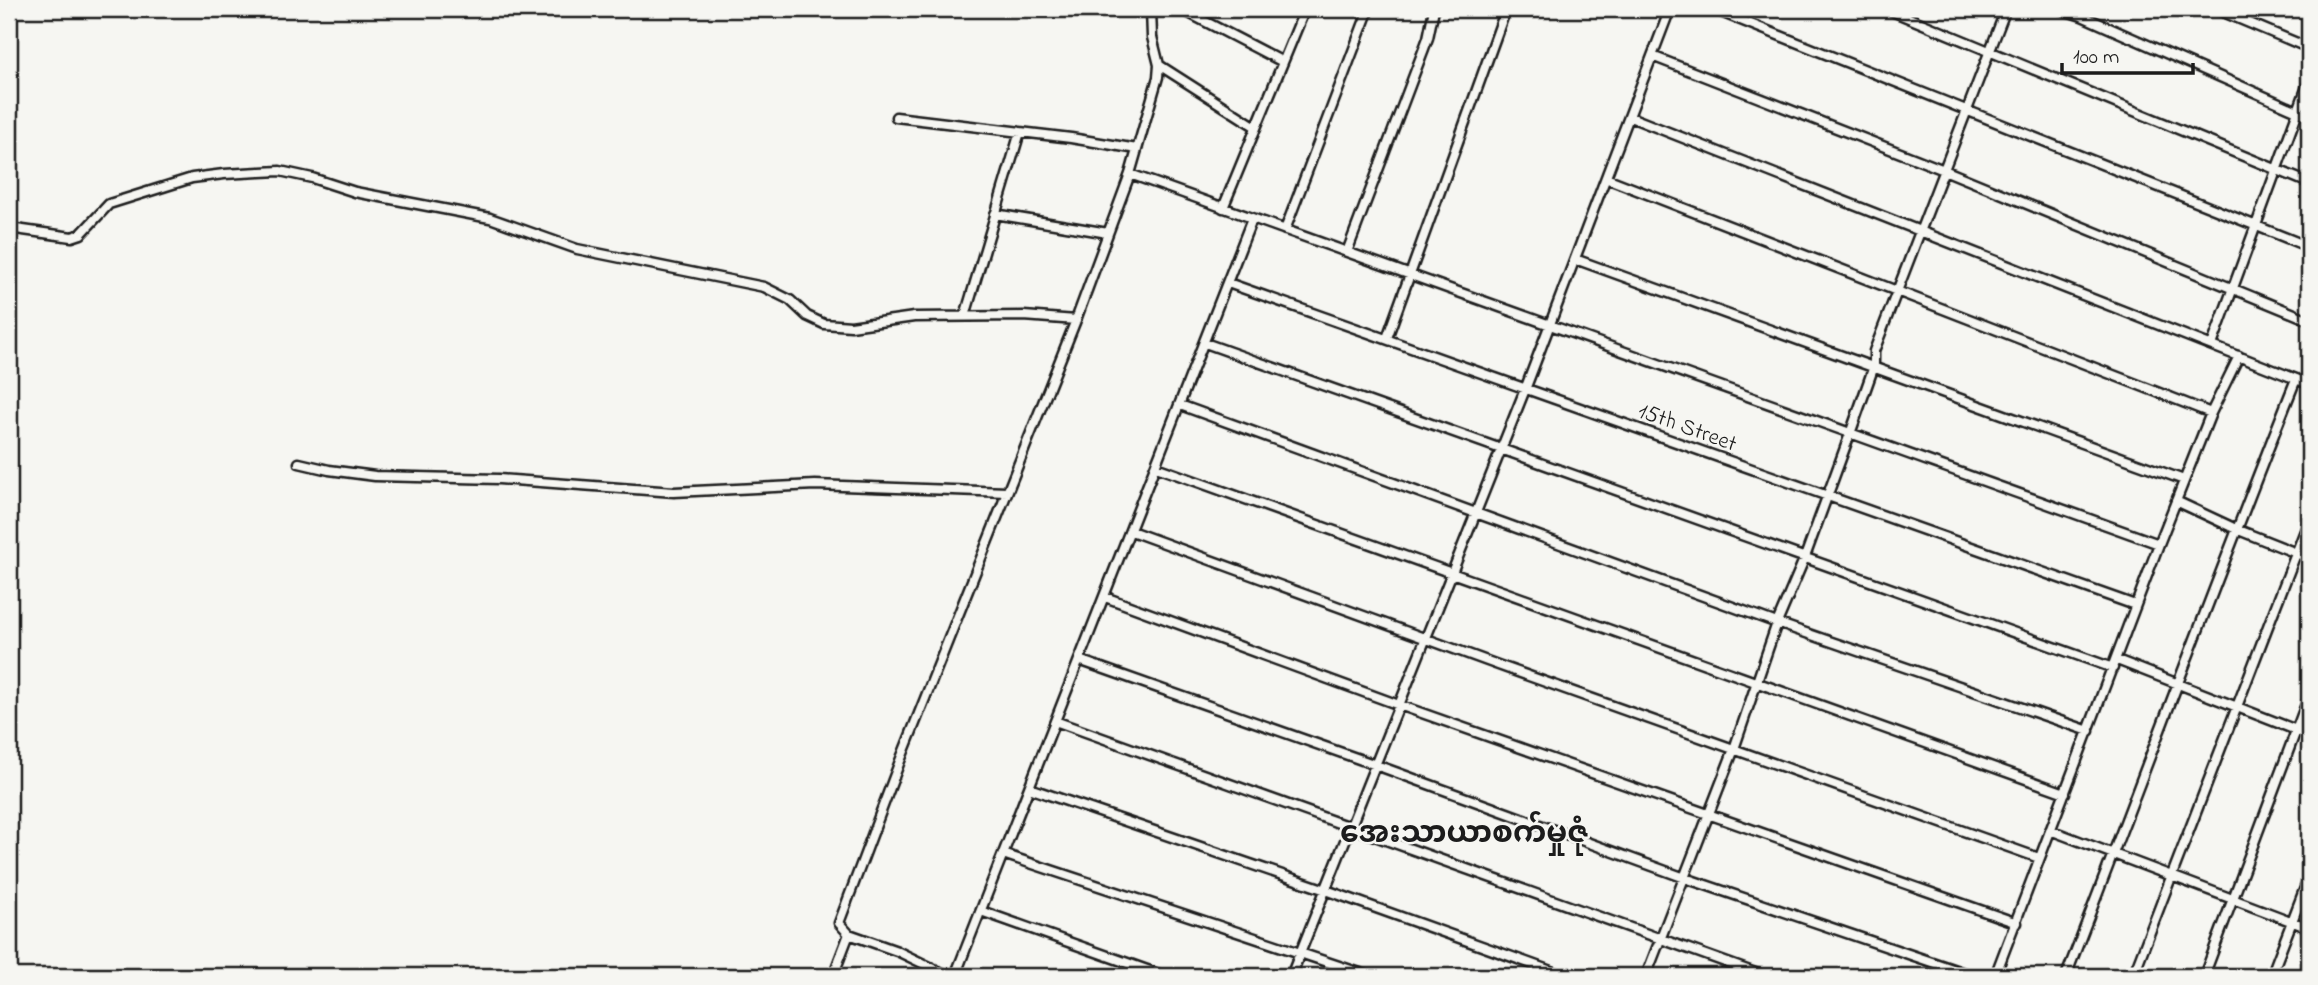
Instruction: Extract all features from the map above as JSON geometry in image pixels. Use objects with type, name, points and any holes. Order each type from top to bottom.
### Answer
[{"type":"street","points":[[949,976],[897,951],[849,934],[839,923],[905,748],[1076,320],[1130,174],[1156,88],[1159,65],[1152,37],[1152,9]]},
{"type":"street","points":[[1181,9],[1283,62]]},
{"type":"street","points":[[1223,208],[1305,9]]},
{"type":"street","points":[[1285,230],[1369,9]]},
{"type":"street","points":[[1347,252],[1428,38],[1434,9]]},
{"type":"street","points":[[1387,338],[1506,9]]},
{"type":"street","points":[[1291,976],[1550,324],[1670,9]]},
{"type":"street","points":[[1713,9],[2309,247]]},
{"type":"street","points":[[1887,9],[2309,183]]},
{"type":"street","points":[[1646,976],[1734,749],[1777,623],[1805,557],[1850,434],[1874,366],[1874,351],[2006,9]]},
{"type":"street","points":[[2060,9],[2082,16],[2309,116]]},
{"type":"street","points":[[2216,9],[2309,48]]},
{"type":"street","points":[[1652,56],[1944,170],[2309,320]]},
{"type":"street","points":[[1159,65],[1256,127]]},
{"type":"street","points":[[2212,345],[2309,81]]},
{"type":"street","points":[[896,117],[1137,149]]},
{"type":"street","points":[[1630,117],[2309,384]]},
{"type":"street","points":[[965,316],[1020,132]]},
{"type":"street","points":[[9,228],[72,237],[81,233],[109,204],[192,178],[280,171],[355,192],[490,218],[577,249],[764,287],[790,300],[807,316],[824,324],[851,326],[914,317],[965,316],[1024,316],[1076,320]]},
{"type":"street","points":[[1130,174],[2159,544]]},
{"type":"street","points":[[1606,178],[2211,413]]},
{"type":"street","points":[[995,214],[1108,233]]},
{"type":"street","points":[[955,976],[1252,219]]},
{"type":"street","points":[[1575,259],[2184,480]]},
{"type":"street","name":"15th Street","points":[[1228,283],[2135,605]]},
{"type":"street","points":[[1205,343],[1805,557],[2179,684],[2309,736]]},
{"type":"street","points":[[1995,976],[2184,480],[2211,413],[2239,356]]},
{"type":"street","points":[[2066,976],[2236,529],[2297,379]]},
{"type":"street","points":[[1180,405],[1777,623],[2089,731]]},
{"type":"street","points":[[299,463],[375,476],[499,480],[674,492],[815,485],[1007,492]]},
{"type":"street","points":[[1156,467],[2065,793]]},
{"type":"street","points":[[2176,501],[2236,529],[2309,558]]},
{"type":"street","points":[[2133,976],[2309,520]]},
{"type":"street","points":[[1131,531],[2039,858]]},
{"type":"street","points":[[1105,597],[1399,705],[2017,923]]},
{"type":"street","points":[[1079,660],[1685,878],[1973,976]]},
{"type":"street","points":[[2204,976],[2309,696]]},
{"type":"street","points":[[1055,722],[1764,976]]},
{"type":"street","points":[[1029,788],[1565,976]]},
{"type":"street","points":[[2050,830],[2309,928]]},
{"type":"street","points":[[1003,853],[1370,976]]},
{"type":"street","points":[[2271,976],[2309,877]]},
{"type":"street","points":[[981,911],[1164,976]]},
{"type":"street","points":[[833,976],[849,934]]},
{"type":"district","name":"အေးသာယာစက်မှုဇုံ","points":[[1464,832]]}]
